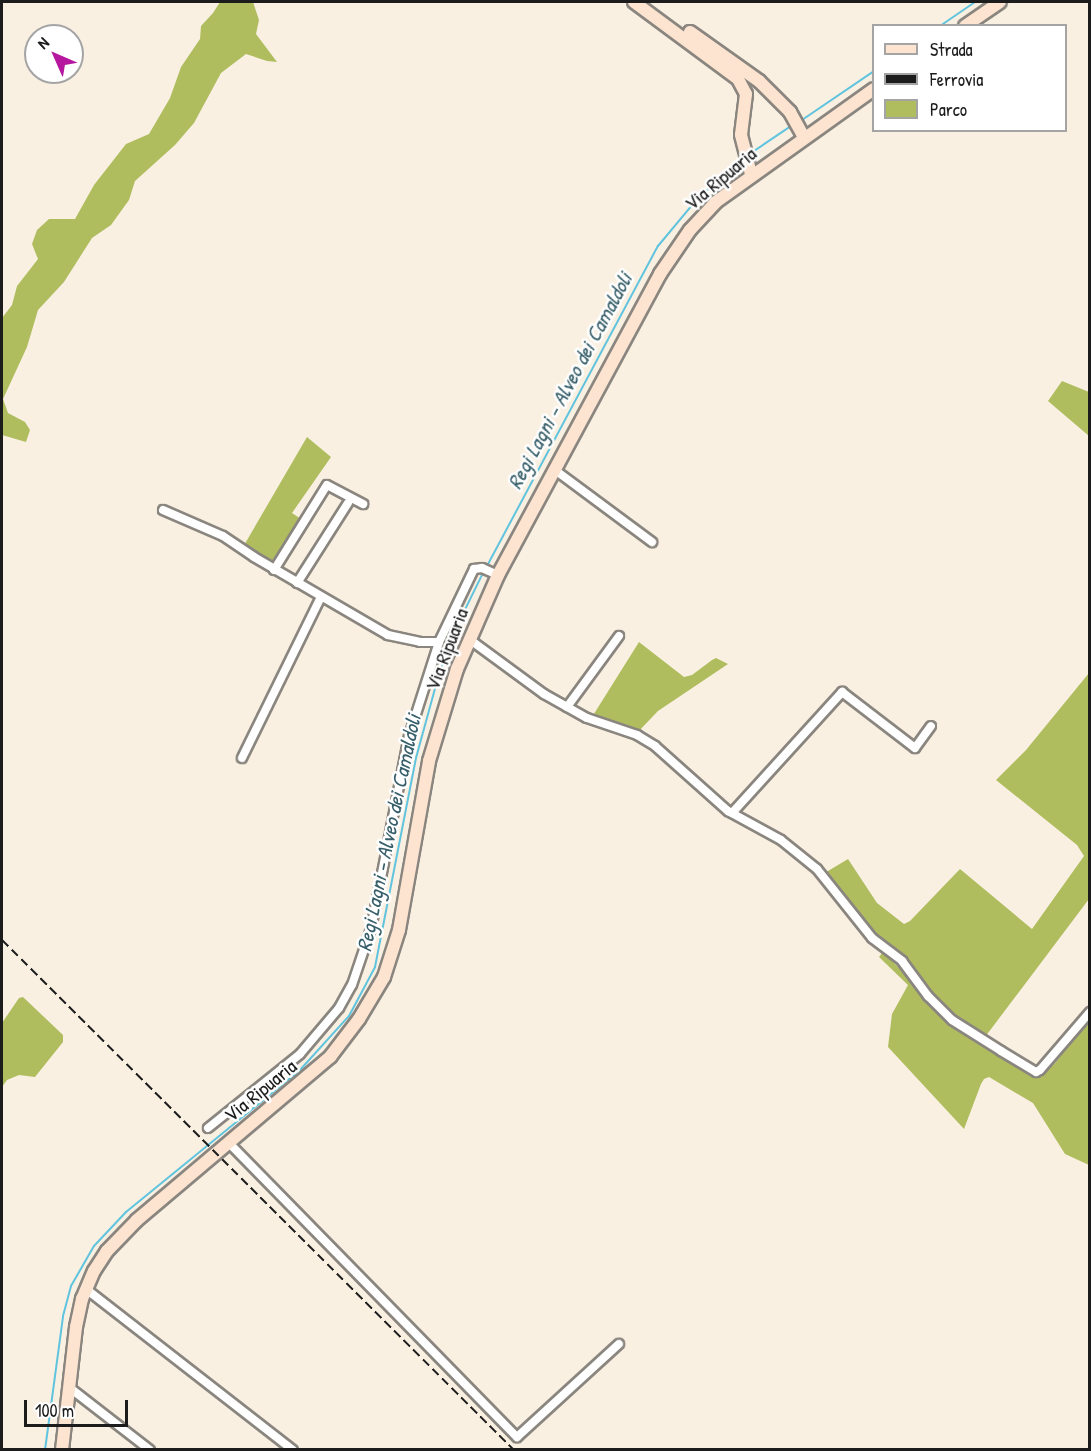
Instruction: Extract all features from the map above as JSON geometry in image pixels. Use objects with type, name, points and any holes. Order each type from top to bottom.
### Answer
[{"type":"street","points":[[634,2],[738,79],[746,94],[741,123],[750,170]]},
{"type":"street","points":[[647,2],[759,81],[793,117],[804,137]]},
{"type":"street","points":[[968,24],[1000,2]]},
{"type":"street","name":"Via Ripuaria","points":[[62,1449],[76,1327],[86,1289],[94,1271],[118,1238],[330,1057],[359,1019],[384,977],[399,930],[429,761],[447,699],[495,574],[555,470],[676,248],[716,202],[750,170],[804,137],[872,90]]},
{"type":"street","points":[[555,470],[652,542]]},
{"type":"street","points":[[274,570],[327,485],[363,504]]},
{"type":"street","points":[[297,583],[348,503]]},
{"type":"street","points":[[163,510],[223,536],[274,570],[388,635],[420,642],[439,642]]},
{"type":"street","points":[[208,1128],[300,1054],[339,1008],[358,973],[371,929],[409,736],[439,642],[471,574],[478,567],[495,574]]},
{"type":"street","points":[[242,758],[321,597]]},
{"type":"street","points":[[567,707],[619,636]]},
{"type":"street","points":[[469,639],[544,694],[588,718],[637,735],[655,746],[732,813],[781,840],[817,869],[872,938],[902,961],[928,996],[952,1020],[1036,1072],[1044,1066],[1089,1012]]},
{"type":"street","points":[[732,813],[842,692],[915,748],[932,726]]},
{"type":"street","points":[[228,1142],[517,1437],[619,1344]]},
{"type":"street","points":[[86,1289],[294,1449]]},
{"type":"street","points":[[70,1388],[150,1449]]},
{"type":"green space","points":[[220,2],[253,2],[259,20],[256,34],[277,62],[246,54],[221,73],[194,123],[175,145],[135,181],[129,200],[111,225],[92,238],[64,282],[38,310],[27,347],[3,399],[8,413],[25,422],[30,430],[26,442],[2,435],[2,318],[12,305],[17,286],[38,259],[32,244],[37,230],[49,219],[75,219],[94,185],[126,144],[149,134],[170,98],[181,67],[200,39],[201,26]]},
{"type":"green space","points":[[1062,381],[1089,392],[1089,436],[1048,401]]},
{"type":"green space","points":[[307,437],[331,457],[292,513],[301,519],[274,566],[243,547]]},
{"type":"green space","points":[[639,642],[684,677],[692,675],[716,658],[728,664],[658,711],[637,733],[592,717]]},
{"type":"green space","points":[[1089,673],[1089,899],[982,1041],[969,1033],[867,928],[823,874],[848,859],[877,903],[904,924],[910,921],[960,869],[1032,929],[1084,856],[1077,845],[996,780],[1026,750]]},
{"type":"green space","points":[[883,952],[973,1041],[1041,1076],[1055,1063],[1089,1018],[1089,1165],[1065,1154],[1033,1103],[989,1077],[981,1084],[964,1129],[888,1047],[892,1014],[908,985],[879,957]]},
{"type":"green space","points":[[23,997],[63,1035],[63,1042],[35,1077],[19,1075],[7,1080],[2,1087],[2,1023],[19,998]]},
{"type":"waterway","name":"Regi Lagni - Alveo dei Camaldoli","points":[[943,24],[975,2]]},
{"type":"waterway","name":"Regi Lagni - Alveo dei Camaldoli","points":[[799,122],[872,72]]},
{"type":"waterway","name":"Regi Lagni - Alveo dei Camaldoli","points":[[751,153],[791,126]]},
{"type":"waterway","name":"Regi Lagni - Alveo dei Camaldoli","points":[[487,566],[658,246],[698,198],[742,160]]},
{"type":"waterway","name":"Regi Lagni - Alveo dei Camaldoli","points":[[45,1450],[63,1316],[71,1286],[94,1246],[126,1212],[300,1070],[349,1016],[375,967],[416,758],[436,685],[450,640],[484,571]]},
{"type":"railway","points":[[2,940],[514,1450]]}]
